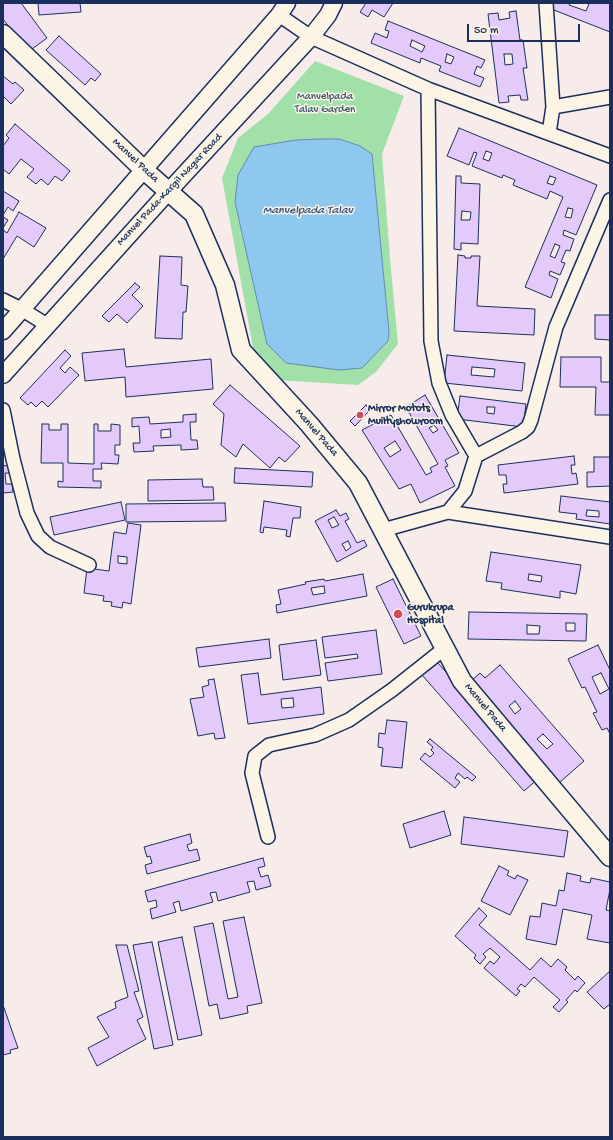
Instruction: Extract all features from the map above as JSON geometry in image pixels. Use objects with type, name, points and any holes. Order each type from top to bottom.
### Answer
[{"type":"main road","name":"Manvel Pada","points":[[3,34],[144,170],[194,214],[225,285],[241,350],[310,424],[358,483],[462,681],[610,857]]},
{"type":"street","name":"Manvel Pada-Kargil Nagar Road","points":[[3,375],[168,192],[311,37],[328,15],[334,3]]},
{"type":"street","points":[[546,3],[554,107],[549,133]]},
{"type":"street","points":[[3,331],[23,310],[283,9],[311,37],[428,89],[610,156]]},
{"type":"street","points":[[428,89],[431,341],[439,383],[452,415],[476,456]]},
{"type":"street","points":[[554,107],[610,97]]},
{"type":"street","points":[[448,512],[465,491],[476,456],[522,432],[528,427],[556,326],[610,200]]},
{"type":"street","points":[[3,300],[47,325]]},
{"type":"street","points":[[3,410],[13,459],[27,513],[38,536],[50,547],[89,565]]},
{"type":"street","points":[[383,530],[448,512],[610,537]]},
{"type":"street","points":[[268,837],[252,773],[255,756],[268,745],[315,735],[349,720],[392,690],[445,648]]},
{"type":"green space","name":"Manvelpada Talav Garden","points":[[315,61],[404,96],[382,154],[398,344],[376,372],[358,385],[276,380],[254,353],[222,178],[238,138],[268,114]],"holes":[[[372,154],[389,332],[388,341],[267,344],[235,202],[238,175]]]},
{"type":"water","name":"Manvelpada Talav","points":[[339,139],[360,146],[372,154],[389,332],[388,341],[362,368],[339,370],[286,363],[267,344],[235,202],[238,175],[254,147],[296,140]]},
{"type":"building","points":[[3,3],[21,3],[47,38],[28,52],[3,19]]},
{"type":"building","points":[[38,3],[80,3],[81,12],[39,15]]},
{"type":"building","points":[[366,3],[393,3],[384,17],[372,10],[368,17],[360,12]]},
{"type":"building","points":[[536,3],[570,3],[569,5],[586,11],[589,4],[585,3],[610,3],[610,32]]},
{"type":"building","points":[[516,11],[520,40],[523,40],[527,68],[523,68],[528,100],[521,100],[520,95],[508,96],[509,102],[499,103],[488,14],[498,13],[499,20],[510,18],[509,12]],"holes":[[[504,54],[512,54],[513,64],[505,65]]]},
{"type":"building","points":[[388,21],[485,60],[481,68],[477,66],[474,74],[484,78],[480,87],[439,71],[441,66],[421,58],[420,63],[371,43],[375,33],[387,38],[389,31],[385,30]],"holes":[[[412,40],[425,46],[422,52],[410,46]],[[447,54],[454,57],[451,64],[445,62]]]},
{"type":"building","points":[[59,36],[101,74],[95,81],[91,78],[85,85],[46,50]]},
{"type":"building","points":[[3,76],[13,84],[15,82],[24,90],[11,104],[3,96]]},
{"type":"building","points":[[15,124],[70,171],[62,181],[55,176],[48,185],[41,179],[36,184],[27,177],[34,169],[21,159],[9,174],[3,169],[3,146],[9,138],[6,135]]},
{"type":"building","points":[[459,128],[597,185],[576,235],[564,230],[563,235],[574,239],[570,251],[566,250],[561,262],[565,263],[560,275],[550,271],[549,275],[558,279],[551,298],[525,287],[563,197],[550,191],[547,199],[513,185],[515,180],[503,175],[502,178],[472,166],[477,153],[474,152],[469,165],[447,156]],"holes":[[[486,151],[492,153],[489,161],[483,159]],[[550,176],[556,178],[553,185],[547,183]],[[568,208],[573,209],[571,218],[565,217]],[[555,244],[560,246],[555,258],[550,256]]]},
{"type":"building","points":[[456,176],[461,176],[461,183],[480,184],[478,244],[461,243],[461,250],[454,249]],"holes":[[[462,211],[471,212],[470,220],[461,220]]]},
{"type":"building","points":[[3,191],[19,201],[13,211],[8,207],[3,215]]},
{"type":"building","points":[[19,212],[46,228],[34,247],[17,236],[3,259],[3,230],[7,233]]},
{"type":"building","points":[[3,217],[8,220],[3,228]]},
{"type":"building","points":[[458,255],[465,256],[465,258],[480,256],[477,306],[535,309],[534,335],[454,331]]},
{"type":"building","points":[[160,256],[182,257],[181,285],[188,286],[186,312],[183,312],[182,339],[155,338]]},
{"type":"building","points":[[135,283],[140,287],[132,295],[143,306],[127,323],[117,314],[109,322],[102,316]]},
{"type":"building","points":[[595,315],[610,315],[610,340],[595,339]]},
{"type":"building","points":[[124,349],[126,367],[211,359],[213,389],[126,397],[125,377],[85,381],[82,353]]},
{"type":"building","points":[[65,350],[71,356],[60,368],[65,373],[70,367],[79,375],[48,407],[42,401],[36,407],[31,402],[28,405],[20,398]]},
{"type":"building","points":[[447,355],[525,363],[522,391],[444,383]],"holes":[[[472,367],[495,369],[494,377],[471,375]]]},
{"type":"building","points":[[561,357],[601,357],[601,382],[610,382],[610,415],[595,415],[596,387],[560,387]]},
{"type":"building","points":[[230,385],[300,446],[285,462],[279,457],[270,468],[243,444],[236,457],[221,445],[224,414],[213,404]]},
{"type":"building","points":[[425,395],[459,453],[445,460],[448,466],[445,467],[455,486],[420,503],[411,484],[399,489],[362,430],[391,415],[426,475],[432,472],[430,468],[438,464],[406,407]],"holes":[[[434,425],[438,430],[433,433],[429,428]],[[395,441],[401,450],[390,457],[384,448]]]},
{"type":"building","points":[[460,396],[526,404],[523,427],[457,419]],"holes":[[[487,407],[495,407],[494,414],[487,413]]]},
{"type":"building","name":"Mirror Motots Muiltyshowroom","points":[[366,405],[370,410],[355,426],[350,421]]},
{"type":"building","points":[[196,414],[196,422],[190,422],[191,440],[197,440],[198,449],[181,450],[181,445],[153,446],[154,451],[134,452],[133,443],[140,443],[139,426],[132,427],[132,418],[149,417],[150,424],[183,422],[183,415]],"holes":[[[170,429],[171,437],[161,438],[161,430]]]},
{"type":"building","points":[[42,424],[49,424],[49,430],[61,430],[61,424],[68,424],[68,463],[94,464],[94,424],[98,424],[98,431],[111,431],[111,424],[120,425],[120,445],[115,445],[115,455],[119,455],[118,464],[101,463],[102,469],[93,469],[93,481],[101,481],[101,488],[58,487],[58,481],[63,482],[63,463],[41,463]]},
{"type":"building","points":[[574,456],[575,465],[571,465],[572,474],[576,473],[578,484],[504,493],[503,484],[507,484],[506,475],[499,475],[498,465]]},
{"type":"building","points":[[594,457],[610,457],[610,486],[587,487],[587,472],[594,472]]},
{"type":"building","points":[[11,465],[12,473],[5,473],[6,484],[12,484],[13,492],[3,493],[3,466]]},
{"type":"building","points":[[235,468],[313,472],[312,487],[234,483]]},
{"type":"building","points":[[202,479],[203,487],[213,487],[214,500],[148,501],[148,480]]},
{"type":"building","points":[[561,496],[610,502],[610,524],[576,519],[577,514],[559,512]],"holes":[[[587,510],[599,511],[599,517],[586,516]]]},
{"type":"building","points":[[264,501],[301,507],[300,518],[293,518],[290,537],[286,536],[287,530],[264,527],[263,533],[260,532]]},
{"type":"building","points":[[121,502],[125,520],[54,535],[50,517]]},
{"type":"building","points":[[225,503],[226,521],[126,522],[126,504]]},
{"type":"building","points":[[336,510],[340,516],[346,513],[349,519],[345,521],[357,543],[364,540],[367,546],[337,562],[315,521]],"holes":[[[334,517],[339,525],[332,528],[328,520]],[[348,541],[351,547],[346,551],[342,544]]]},
{"type":"building","points":[[128,523],[141,525],[131,604],[123,602],[122,608],[111,606],[112,602],[103,601],[104,596],[84,593],[87,568],[109,571],[114,532],[126,534]],"holes":[[[118,556],[127,557],[127,564],[118,563]]]},
{"type":"building","points":[[491,552],[581,565],[576,594],[560,591],[560,598],[501,589],[502,583],[486,581]],"holes":[[[529,574],[542,576],[541,582],[528,580]]]},
{"type":"building","points":[[363,574],[367,596],[277,613],[276,605],[281,604],[278,590],[306,584],[305,582],[324,579],[325,581]],"holes":[[[324,586],[325,593],[313,595],[311,588]]]},
{"type":"building","points":[[393,579],[421,636],[404,644],[376,587]]},
{"type":"building","points":[[469,612],[587,614],[586,641],[468,639]],"holes":[[[566,623],[575,623],[575,631],[566,631]],[[527,625],[540,626],[539,634],[527,634]]]},
{"type":"building","points":[[376,630],[382,674],[328,681],[325,663],[358,658],[357,654],[325,658],[322,637]]},
{"type":"building","points":[[269,639],[271,658],[199,667],[196,648]]},
{"type":"building","points":[[316,640],[321,675],[283,680],[279,645]]},
{"type":"building","points":[[598,645],[610,670],[610,734],[607,728],[602,730],[593,713],[597,712],[585,687],[582,688],[568,659]],"holes":[[[601,673],[609,689],[600,694],[592,677]]]},
{"type":"building","points":[[437,662],[540,777],[524,791],[422,675]]},
{"type":"building","points":[[500,665],[584,761],[559,783],[543,769],[546,767],[471,681],[480,673],[485,678]],"holes":[[[515,701],[521,709],[515,714],[509,706]],[[543,734],[553,744],[547,749],[537,739]]]},
{"type":"building","points":[[258,673],[261,695],[321,687],[324,714],[248,724],[241,675]],"holes":[[[293,698],[294,707],[282,708],[281,699]]]},
{"type":"building","points":[[214,679],[225,738],[215,739],[214,733],[198,736],[190,699],[204,697],[202,687],[209,685],[208,680]]},
{"type":"building","points":[[387,720],[407,722],[402,768],[381,766],[383,748],[378,747],[379,733],[385,734]]},
{"type":"building","points":[[430,739],[476,777],[472,781],[467,777],[465,779],[458,773],[455,778],[460,782],[455,788],[420,759],[425,753],[430,757],[434,753],[431,750],[433,747],[427,742]]},
{"type":"building","points":[[444,811],[451,835],[410,848],[403,824]]},
{"type":"building","points":[[464,817],[568,831],[564,857],[461,844]]},
{"type":"building","points":[[190,834],[192,843],[187,845],[189,851],[197,849],[200,860],[147,874],[145,865],[152,863],[150,856],[147,857],[144,847]]},
{"type":"building","points":[[263,858],[265,866],[258,868],[261,877],[268,875],[271,886],[256,890],[254,881],[247,882],[250,892],[218,901],[216,892],[210,893],[213,902],[181,911],[179,901],[173,903],[176,912],[152,919],[150,909],[157,907],[156,900],[148,902],[145,891]]},
{"type":"building","points":[[499,866],[509,871],[507,875],[515,879],[517,875],[528,880],[510,915],[481,901]]},
{"type":"building","points":[[567,873],[581,876],[580,881],[590,883],[591,878],[610,882],[606,910],[610,911],[610,943],[587,939],[592,915],[563,909],[556,945],[526,939],[530,916],[540,917],[542,903],[556,906],[559,890],[564,891]]},
{"type":"building","points":[[479,908],[487,916],[479,925],[530,970],[541,958],[551,967],[558,959],[567,967],[565,970],[575,980],[578,976],[585,983],[577,992],[575,990],[566,1000],[568,1002],[559,1012],[553,1007],[560,1000],[534,977],[525,987],[521,984],[517,989],[520,991],[516,996],[484,968],[490,961],[494,964],[500,957],[490,948],[483,954],[486,957],[480,964],[474,958],[476,955],[455,936]]},
{"type":"building","points":[[244,917],[262,1003],[247,1006],[248,1013],[220,1019],[217,1004],[209,1006],[194,927],[213,923],[228,999],[238,997],[223,921]]},
{"type":"building","points":[[182,937],[202,1035],[178,1040],[158,942]]},
{"type":"building","points":[[152,942],[173,1045],[154,1049],[133,945]]},
{"type":"building","points":[[116,945],[127,945],[139,991],[134,992],[143,1017],[137,1020],[146,1039],[97,1066],[88,1048],[109,1037],[97,1017],[116,1008],[115,1002],[128,997]]},
{"type":"building","points":[[610,971],[610,1004],[604,1009],[587,992]]},
{"type":"building","points":[[3,1005],[18,1048],[10,1050],[11,1053],[3,1055]]},
{"type":"place","name":"Mirror Motots Muiltyshowroom","points":[[360,415]]},
{"type":"place","name":"Gurukrupa Hospital","points":[[398,614]]}]
